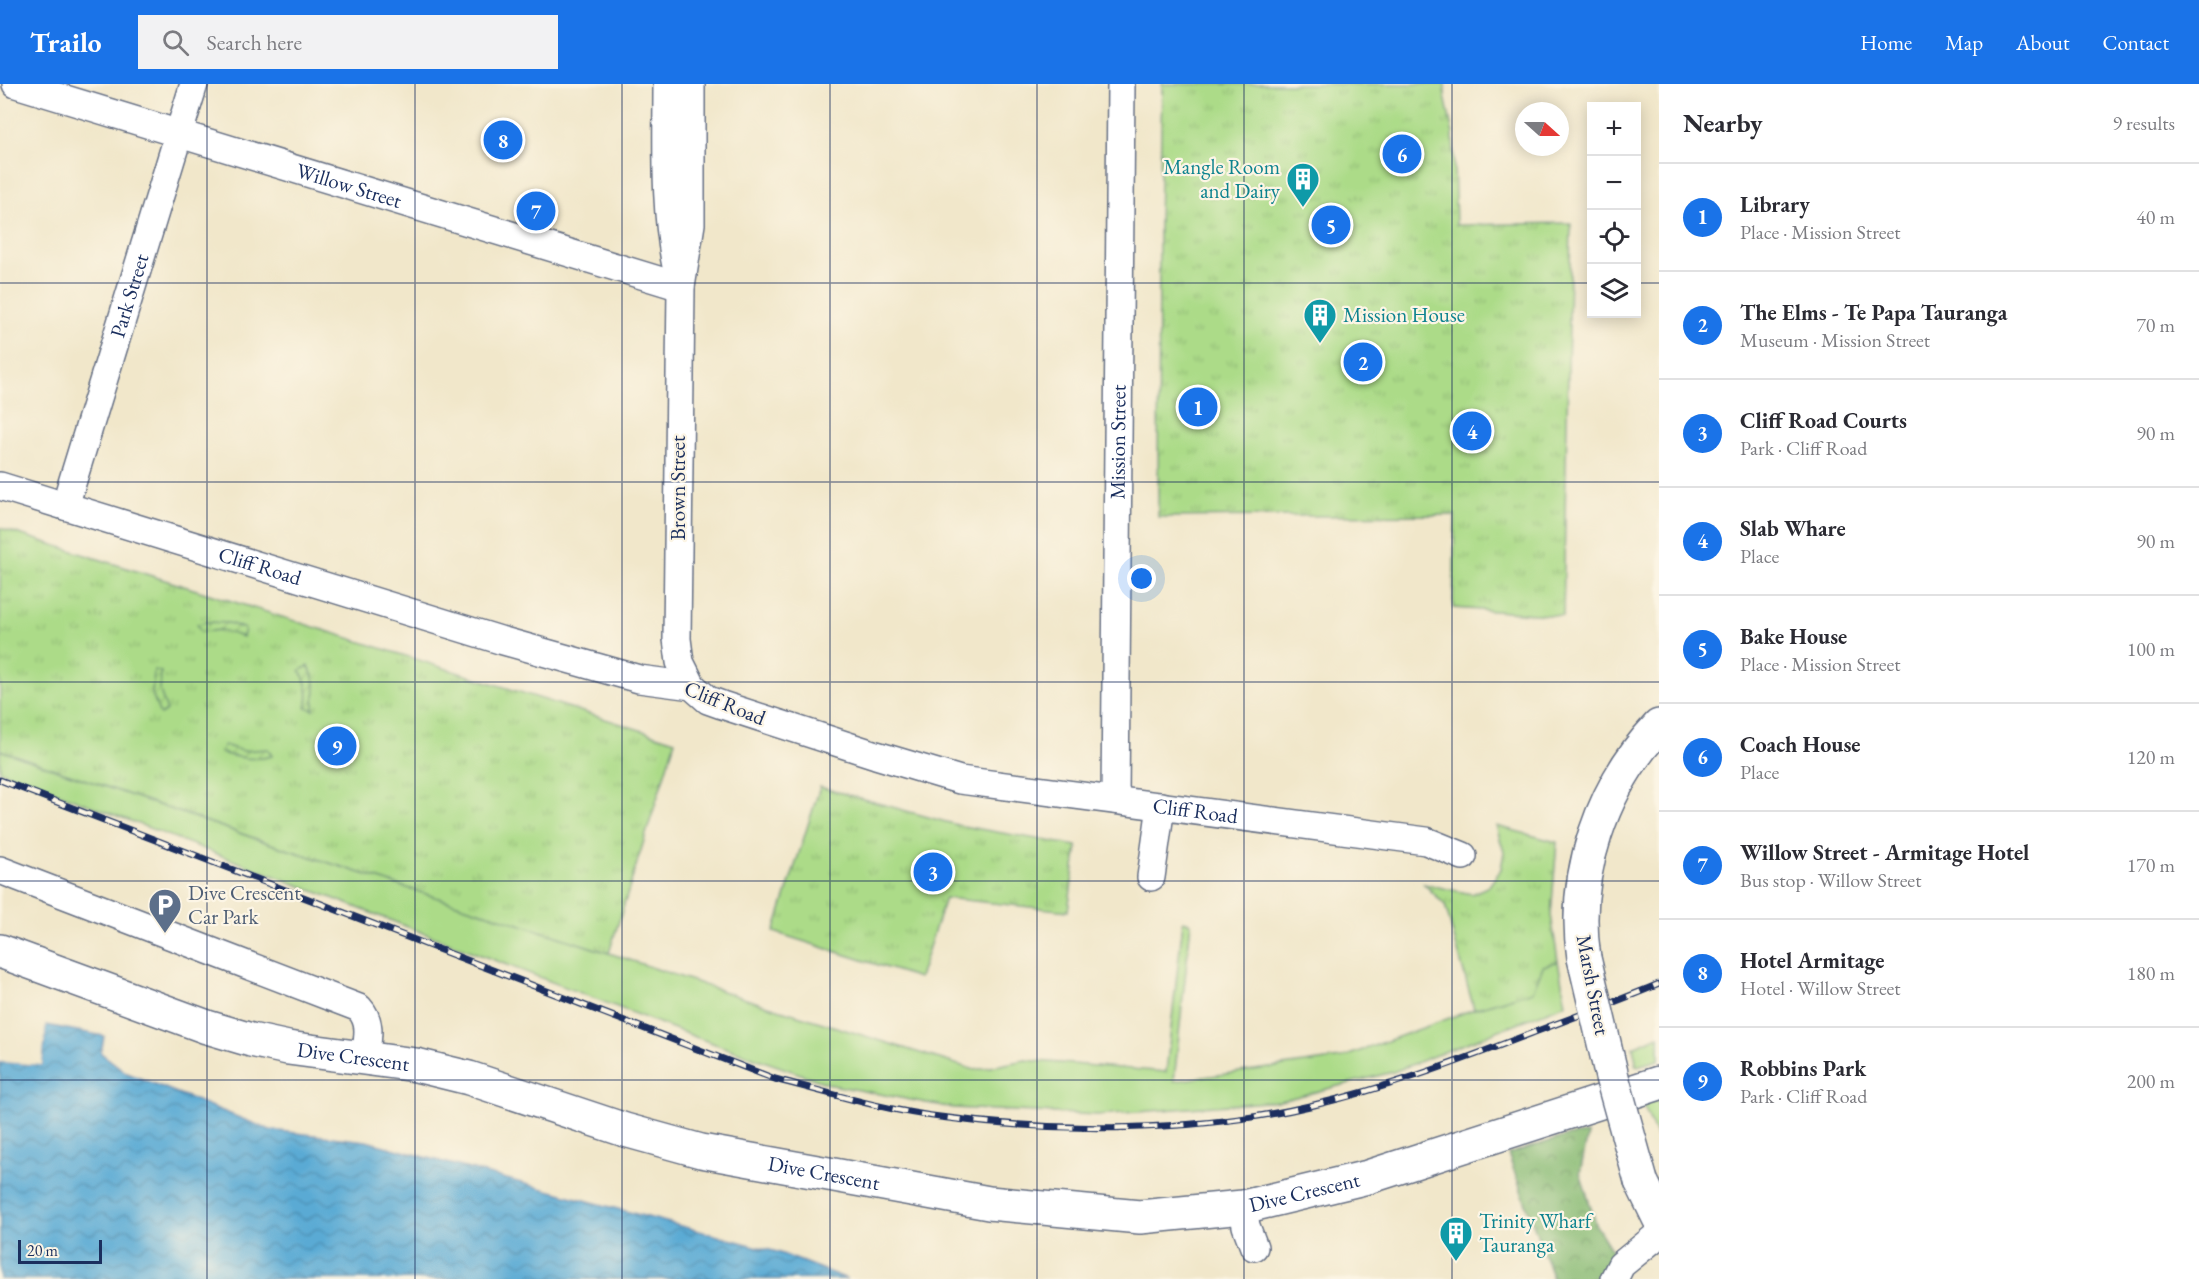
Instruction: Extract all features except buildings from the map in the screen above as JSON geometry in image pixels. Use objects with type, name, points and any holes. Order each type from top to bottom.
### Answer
[{"type":"main road","name":"Marsh Street","points":[[1659,726],[1642,744],[1607,802],[1582,887],[1581,930],[1584,958],[1612,1077],[1641,1181],[1659,1218]]},
{"type":"main road","name":"Dive Crescent","points":[[0,951],[207,1027],[288,1048],[416,1065],[468,1078],[625,1130],[701,1151],[989,1203],[1140,1217],[1243,1207],[1368,1177],[1659,1083]]},
{"type":"street","name":"Willow Street","points":[[16,84],[681,287]]},
{"type":"street","name":"Park Street","points":[[65,506],[194,84]]},
{"type":"street","name":"Brown Street","points":[[667,84],[667,176],[671,243],[681,287]]},
{"type":"street","name":"Brown Street","points":[[691,84],[692,224],[681,287],[677,639],[680,662],[692,686]]},
{"type":"street","name":"Mission Street","points":[[1115,800],[1121,84]]},
{"type":"street","name":"Cliff Road","points":[[0,486],[326,588],[591,666],[639,679],[692,686],[708,700],[722,705],[960,780],[1426,841],[1463,856]]},
{"type":"street","points":[[1151,876],[1161,806]]},
{"type":"street","points":[[0,870],[359,1008],[369,1024],[365,1059]]},
{"type":"street","points":[[1243,1207],[1246,1226],[1254,1247]]},
{"type":"street","points":[[1614,1279],[1621,1265],[1659,1234]]},
{"type":"green space","points":[[1162,84],[1445,84],[1445,96],[1453,134],[1456,225],[1571,223],[1563,616],[1453,608],[1455,515],[1158,517]]},
{"type":"green space","points":[[0,528],[675,741],[609,953],[277,846],[0,750]]},
{"type":"green space","points":[[229,623],[245,629],[243,637],[221,630],[201,632],[197,624]]},
{"type":"green space","points":[[309,666],[315,683],[314,710],[306,707],[307,688],[300,670]]},
{"type":"green space","points":[[154,670],[161,672],[160,691],[167,711],[160,715],[152,694]]},
{"type":"green space","points":[[224,745],[242,751],[268,749],[272,756],[253,759],[221,753]]},
{"type":"green space","points":[[0,750],[277,846],[752,1001],[975,1070],[1025,1060],[1166,1072],[1183,921],[1191,923],[1174,1081],[1341,1058],[1474,1009],[1532,991],[1543,966],[1558,961],[1566,1004],[1393,1072],[1280,1101],[1098,1115],[953,1108],[832,1085],[698,1038],[0,771]]},
{"type":"green space","points":[[820,787],[957,825],[1077,846],[1068,911],[945,898],[919,978],[774,932]]},
{"type":"green space","points":[[1496,826],[1557,842],[1551,915],[1558,961],[1543,966],[1533,991],[1474,1009],[1445,905],[1424,884],[1472,894],[1489,886],[1501,869],[1504,852]]},
{"type":"green space","points":[[1659,1036],[1659,1060],[1637,1066],[1633,1047]]},
{"type":"green space","points":[[1659,1100],[1659,1142],[1642,1102]]},
{"type":"green space","points":[[1588,1134],[1580,1173],[1597,1227],[1621,1265],[1614,1279],[1553,1279],[1508,1154],[1567,1136]]},
{"type":"water","points":[[46,1025],[104,1036],[101,1053],[127,1073],[270,1130],[366,1141],[777,1252],[847,1279],[0,1279],[0,1062],[42,1065]]},
{"type":"pier","points":[[43,1025],[46,1025],[42,1065],[0,1062],[0,1059],[39,1062]]},
{"type":"railway","points":[[0,780],[775,1079],[878,1106],[940,1117],[1032,1126],[1128,1128],[1224,1121],[1270,1114],[1368,1091],[1422,1074],[1659,984]]},
{"type":"place","name":"Hotel Armitage","points":[[503,140]]},
{"type":"place","name":"Coach House","points":[[1402,154]]},
{"type":"place","name":"Mangle Room and Dairy","points":[[1303,208]]},
{"type":"place","name":"Willow Street - Armitage Hotel","points":[[536,211]]},
{"type":"place","name":"Bake House","points":[[1331,225]]},
{"type":"place","name":"Mission House","points":[[1320,344]]},
{"type":"place","name":"The Elms - Te Papa Tauranga","points":[[1363,362]]},
{"type":"place","name":"Library","points":[[1198,407]]},
{"type":"place","name":"Slab Whare","points":[[1472,431]]},
{"type":"place","name":"Robbins Park","points":[[337,746]]},
{"type":"place","name":"Cliff Road Courts","points":[[933,872]]},
{"type":"place","name":"Dive Crescent Car Park","points":[[165,934]]},
{"type":"place","name":"Trinity Wharf Tauranga","points":[[1456,1262]]}]
